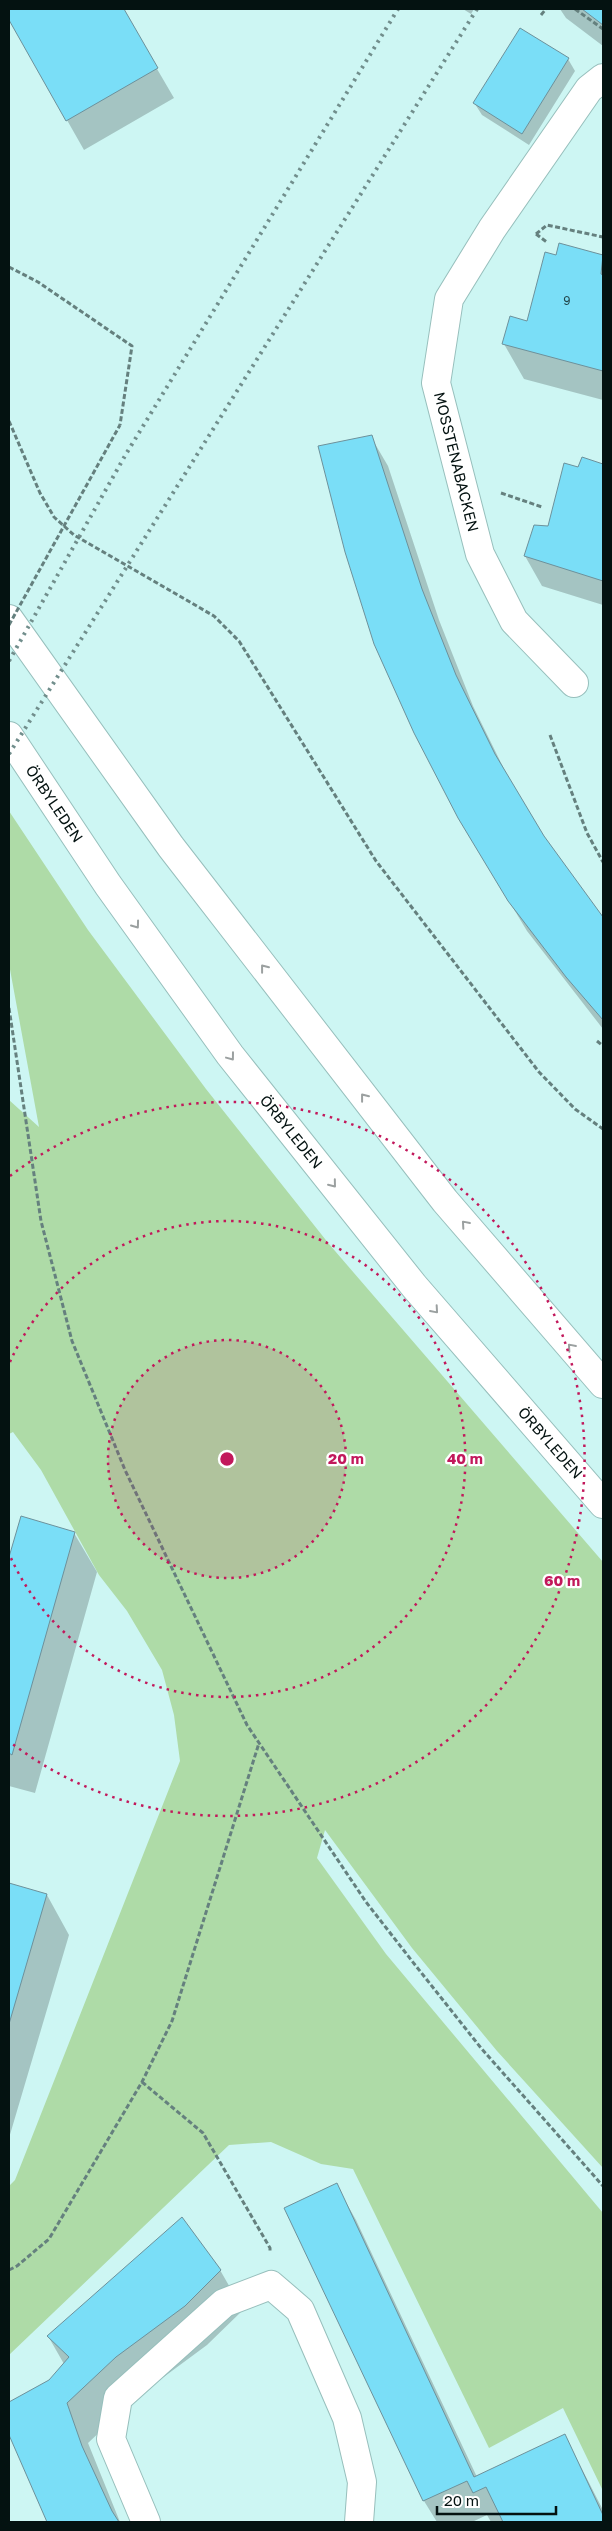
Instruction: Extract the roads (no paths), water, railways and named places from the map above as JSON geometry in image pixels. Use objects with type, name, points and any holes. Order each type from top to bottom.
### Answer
[{"type":"main road","name":"MOSSTENABACKEN","points":[[574,683],[514,621],[480,554],[436,383],[450,299],[492,230],[589,89],[603,78]]},
{"type":"main road","points":[[9,619],[171,847],[445,1201],[603,1384]]},
{"type":"main road","name":"ÖRBYLEDEN","points":[[9,736],[108,885],[230,1056],[414,1286],[603,1504]]},
{"type":"main road","points":[[146,2522],[110,2439],[118,2398],[224,2303],[271,2285],[300,2310],[324,2370],[348,2418],[362,2482],[359,2522]]},
{"type":"railway","points":[[9,661],[126,454],[398,9]]},
{"type":"railway","points":[[9,754],[477,9]]}]
